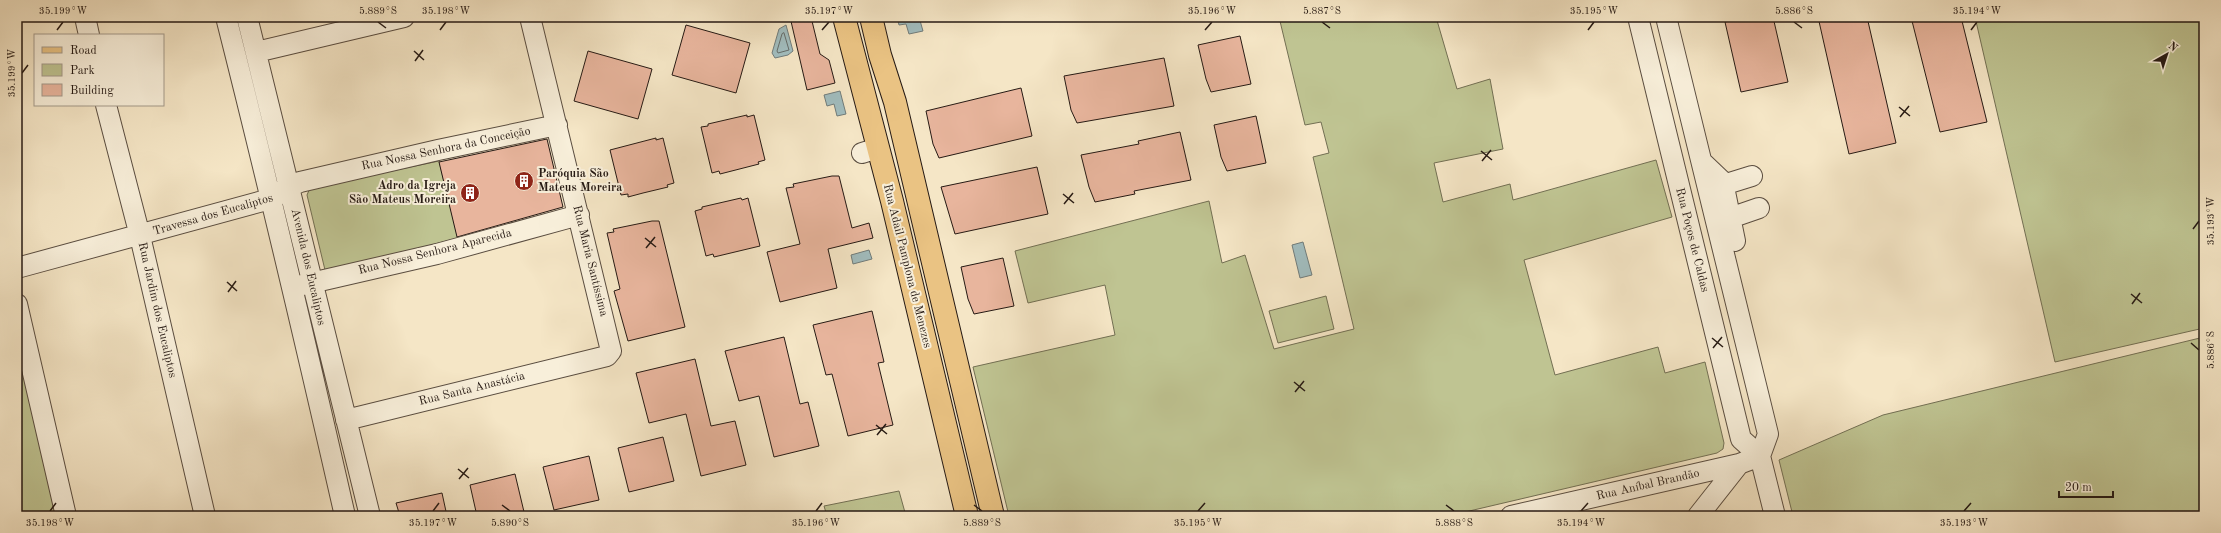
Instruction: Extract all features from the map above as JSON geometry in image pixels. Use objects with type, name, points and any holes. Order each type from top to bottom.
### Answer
[{"type":"main road","name":"Rua Adail Pamplona de Menezes","points":[[844,17],[870,151],[892,201],[967,516]]},
{"type":"main road","name":"Rua Adail Pamplona de Menezes","points":[[871,17],[880,55],[895,102],[993,516]]},
{"type":"main road","points":[[892,201],[917,194]]},
{"type":"main road","points":[[930,357],[938,364],[942,383],[947,386],[961,384]]},
{"type":"main road","points":[[944,420],[956,417],[961,420],[970,442],[976,448]]},
{"type":"street","points":[[85,17],[89,34]]},
{"type":"street","name":"Avenida dos Eucaliptos","points":[[226,17],[272,199],[291,287],[345,516]]},
{"type":"street","name":"Avenida dos Eucaliptos","points":[[247,17],[289,186],[311,283],[370,516]]},
{"type":"street","points":[[256,52],[404,17]]},
{"type":"street","name":"Rua Maria Santíssima","points":[[530,17],[611,348],[607,356],[599,358]]},
{"type":"street","name":"Rua Poços de Caldas","points":[[1638,17],[1741,439],[1760,456]]},
{"type":"street","points":[[1666,17],[1768,434],[1760,456],[1775,516]]},
{"type":"street","name":"Rua Jardim dos Eucaliptos","points":[[106,106],[140,236],[205,516]]},
{"type":"street","name":"Rua Nossa Senhora da Conceição","points":[[289,186],[438,150],[557,125]]},
{"type":"street","points":[[1702,162],[1723,185],[1741,272],[1733,289]]},
{"type":"street","points":[[1723,185],[1752,176]]},
{"type":"street","name":"Travessa dos Eucaliptos","points":[[17,268],[140,236],[272,199],[289,186]]},
{"type":"street","points":[[1730,218],[1759,208]]},
{"type":"street","name":"Rua Nossa Senhora Aparecida","points":[[291,287],[437,254],[579,215]]},
{"type":"street","points":[[17,304],[66,516]]},
{"type":"street","name":"Rua Santa Anastácia","points":[[328,441],[348,429],[599,358]]},
{"type":"street","name":"Rua Aníbal Brandão","points":[[1511,516],[1739,464],[1760,456]]},
{"type":"street","points":[[1698,516],[1739,464]]},
{"type":"green space","points":[[1279,17],[1436,17],[1457,89],[1490,79],[1503,149],[1434,163],[1443,202],[1510,184],[1513,200],[1656,160],[1672,217],[1524,260],[1555,375],[1658,347],[1665,373],[1705,362],[1724,443],[1723,449],[1717,453],[1448,516],[1009,516],[973,367],[1115,335],[1105,285],[1028,303],[1015,251],[1209,201],[1222,263],[1245,255],[1274,349],[1354,329],[1313,157],[1329,153],[1321,122],[1305,125]]},
{"type":"green space","points":[[1975,17],[2204,17],[2204,328],[2055,362]]},
{"type":"green space","points":[[439,161],[458,238],[335,270],[325,270],[307,195],[310,188]]},
{"type":"green space","points":[[1326,296],[1334,329],[1278,343],[1269,311]]},
{"type":"green space","points":[[2204,337],[2204,516],[1793,516],[1779,460],[1883,415]]},
{"type":"green space","points":[[17,348],[58,516],[17,516]]},
{"type":"green space","points":[[899,491],[906,516],[827,516],[824,506]]},
{"type":"water","points":[[897,17],[909,17],[910,19],[919,17],[923,31],[909,34],[906,24],[899,25]]},
{"type":"water","points":[[786,25],[793,51],[788,55],[775,58],[772,53],[779,29]]},
{"type":"water","points":[[840,91],[846,114],[837,116],[834,104],[827,106],[824,95]]},
{"type":"water","points":[[1303,242],[1312,275],[1300,278],[1292,245]]},
{"type":"water","points":[[869,250],[872,259],[853,264],[851,255]]},
{"type":"building","points":[[790,17],[811,17],[820,54],[829,60],[835,83],[807,90]]},
{"type":"building","points":[[1747,17],[1773,17],[1788,82],[1741,92],[1725,22]]},
{"type":"building","points":[[1818,17],[1867,17],[1896,143],[1849,154]]},
{"type":"building","points":[[1911,17],[1961,17],[1987,122],[1940,132]]},
{"type":"building","points":[[686,25],[750,43],[736,93],[672,75]]},
{"type":"building","points":[[1240,36],[1251,84],[1211,92],[1206,79],[1198,45]]},
{"type":"building","points":[[588,51],[652,69],[638,119],[574,101]]},
{"type":"building","points":[[1164,58],[1174,106],[1077,123],[1071,110],[1064,76]]},
{"type":"building","points":[[1021,88],[1032,136],[939,158],[933,144],[926,111]]},
{"type":"building","points":[[747,115],[747,117],[754,115],[765,160],[758,162],[759,164],[720,174],[719,171],[712,173],[701,127]]},
{"type":"building","points":[[1256,116],[1266,163],[1227,171],[1221,157],[1214,125]]},
{"type":"building","points":[[1180,132],[1191,180],[1134,191],[1135,194],[1095,202],[1089,187],[1081,155],[1139,144],[1138,141]]},
{"type":"building","points":[[656,138],[656,140],[663,138],[674,183],[667,185],[668,187],[628,197],[628,194],[621,195],[610,150]]},
{"type":"building","points":[[547,139],[563,207],[457,237],[439,162]]},
{"type":"building","points":[[1037,167],[1048,214],[955,234],[941,187]]},
{"type":"building","points":[[839,176],[852,228],[869,223],[873,238],[828,249],[837,288],[780,302],[767,252],[800,244],[786,188],[794,187],[793,184]]},
{"type":"building","points":[[741,198],[742,200],[748,198],[760,246],[714,257],[713,254],[706,256],[695,211],[702,209],[702,207]]},
{"type":"building","points":[[659,221],[685,327],[628,341],[614,291],[620,289],[607,233],[614,232],[613,229]]},
{"type":"building","points":[[1003,258],[1014,306],[974,314],[968,299],[961,267]]},
{"type":"building","points":[[872,311],[884,362],[878,363],[893,425],[848,436],[832,374],[826,375],[813,325]]},
{"type":"building","points":[[784,337],[800,404],[808,402],[819,446],[774,457],[759,396],[739,401],[725,351]]},
{"type":"building","points":[[695,359],[711,426],[735,421],[746,465],[701,476],[686,414],[649,423],[636,373]]},
{"type":"building","points":[[663,437],[674,481],[629,492],[618,448]]},
{"type":"building","points":[[589,456],[599,500],[554,510],[543,467]]},
{"type":"building","points":[[515,474],[525,516],[477,516],[470,485]]},
{"type":"building","points":[[442,493],[447,516],[400,516],[396,503]]},
{"type":"place","name":"Paróquia São Mateus Moreira","points":[[524,181]]},
{"type":"place","name":"Adro da Igreja São Mateus Moreira","points":[[470,193]]}]
